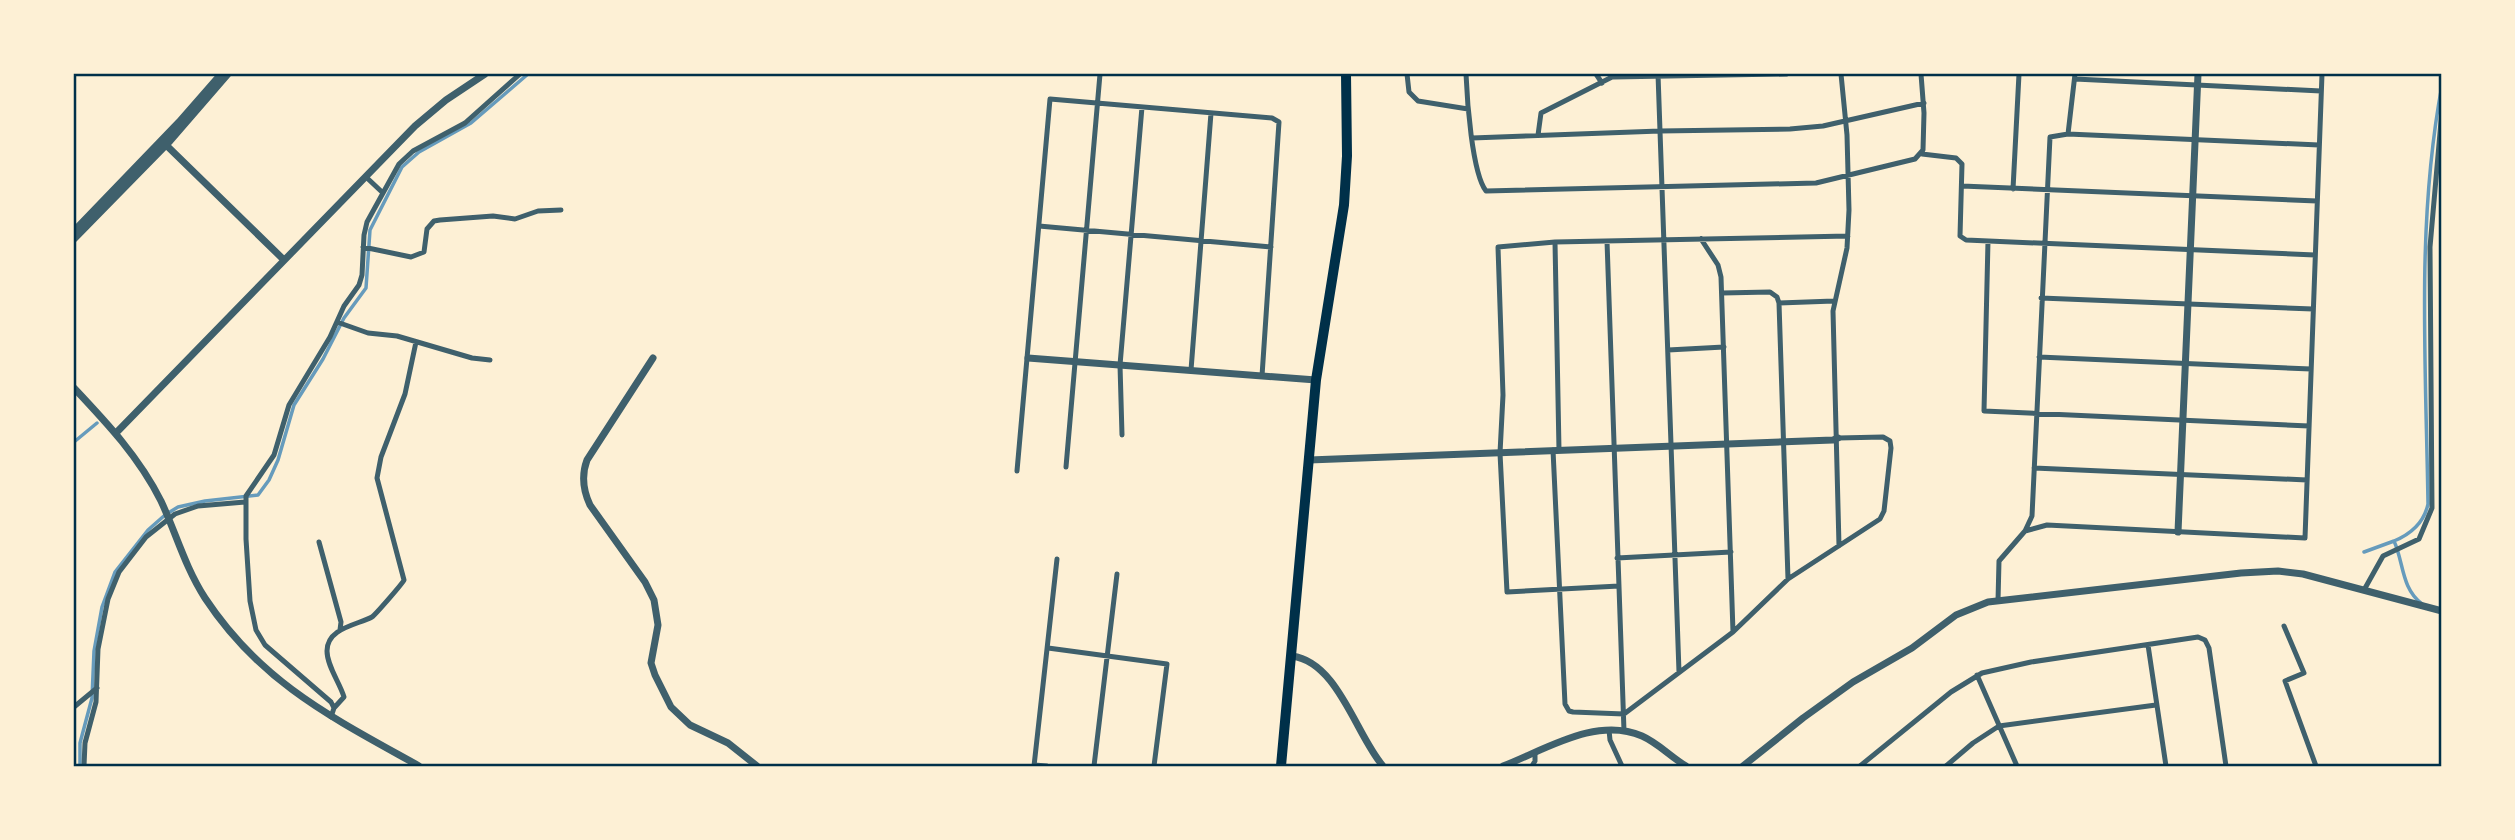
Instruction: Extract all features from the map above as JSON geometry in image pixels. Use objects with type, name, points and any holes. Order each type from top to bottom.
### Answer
[{"type":"highway","points":[[1281,766],[1317,380],[1344,205],[1347,156],[1346,74]]},
{"type":"street","points":[[74,231],[164,143],[221,74]]},
{"type":"street","points":[[74,239],[228,74]]},
{"type":"street","points":[[116,433],[426,117],[485,74]]},
{"type":"street","points":[[334,708],[331,702],[265,645],[256,630],[250,601],[246,502],[251,487],[276,451],[291,401],[361,279],[367,222],[405,158],[465,123],[520,74]]},
{"type":"street","points":[[1066,467],[1100,74]]},
{"type":"street","points":[[1407,74],[1409,92],[1418,102],[1468,109]]},
{"type":"street","points":[[1466,74],[1472,138],[1481,183],[1486,191],[1816,183],[1915,159],[1922,154],[1956,158],[1962,164],[1960,236],[1966,240],[2315,255]]},
{"type":"street","points":[[1595,74],[1602,83]]},
{"type":"street","points":[[1538,135],[1541,113],[1616,75],[1787,74]]},
{"type":"street","points":[[1839,546],[1833,302],[1846,258],[1848,236],[1846,120],[1841,74]]},
{"type":"street","points":[[1921,74],[1924,103],[1922,154]]},
{"type":"street","points":[[2013,189],[2019,74]]},
{"type":"street","points":[[2178,532],[2198,74]]},
{"type":"street","points":[[2025,530],[2047,526],[2305,538],[2322,74]]},
{"type":"street","points":[[1658,75],[1679,673]]},
{"type":"street","points":[[2068,134],[2075,76],[2321,91]]},
{"type":"street","points":[[1017,471],[1050,99],[1272,118],[1280,124],[1262,376]]},
{"type":"street","points":[[1472,138],[1660,131],[1790,130],[1924,103]]},
{"type":"street","points":[[1122,435],[1121,365],[1142,107]]},
{"type":"street","points":[[2364,590],[2383,556],[2419,539],[2432,508],[2430,247],[2441,110]]},
{"type":"street","points":[[1191,370],[1211,113]]},
{"type":"street","points":[[1998,601],[1999,561],[2025,530],[2032,516],[2048,140],[2056,134],[2068,134],[2319,145]]},
{"type":"street","points":[[164,143],[284,260]]},
{"type":"street","points":[[366,177],[383,193]]},
{"type":"street","points":[[1962,186],[2317,201]]},
{"type":"street","points":[[363,247],[414,257],[424,252],[427,229],[437,220],[493,216],[515,219],[538,211],[561,210]]},
{"type":"street","points":[[1039,226],[1271,247]]},
{"type":"street","points":[[1619,586],[1507,592],[1500,453],[1503,395],[1497,251],[1502,245],[1555,242],[1848,236]]},
{"type":"street","points":[[1701,239],[1718,265],[1722,293],[1733,632]]},
{"type":"street","points":[[1607,241],[1624,731]]},
{"type":"street","points":[[1988,241],[1984,411],[2309,426]]},
{"type":"street","points":[[1309,460],[1556,450],[1727,444],[1783,441],[1833,440],[1883,437],[1890,441],[1891,448],[1884,511],[1880,519],[1788,579],[1733,632],[1624,714],[1573,712],[1567,708],[1559,589],[1556,450],[1555,242]]},
{"type":"street","points":[[1722,293],[1770,292],[1777,297],[1779,303],[1788,579]]},
{"type":"street","points":[[2041,299],[2314,309]]},
{"type":"street","points":[[1779,303],[1833,302]]},
{"type":"street","points":[[337,322],[368,333],[397,336],[472,358],[490,359]]},
{"type":"street","points":[[331,717],[334,708],[344,697],[327,648],[341,631],[375,615],[386,599],[403,583],[377,478],[379,462],[405,394],[416,342]]},
{"type":"street","points":[[1668,350],[1724,347]]},
{"type":"street","points":[[2039,356],[2311,369]]},
{"type":"street","points":[[653,358],[590,454],[584,472],[585,493],[590,505],[645,582],[654,600],[658,625],[651,663],[671,707],[690,725],[728,743],[757,766]]},
{"type":"street","points":[[1027,358],[1317,380]]},
{"type":"street","points":[[74,388],[116,433],[142,468],[168,517],[184,559],[200,590],[235,639],[278,681],[331,717],[419,766]]},
{"type":"street","points":[[2034,468],[2307,480]]},
{"type":"street","points":[[84,766],[85,743],[95,709],[98,649],[105,609],[114,582],[146,537],[168,517],[198,506],[246,502]]},
{"type":"street","points":[[319,542],[341,622],[341,631]]},
{"type":"street","points":[[1617,558],[1731,552]]},
{"type":"street","points":[[1047,766],[1034,766],[1057,559]]},
{"type":"street","points":[[1743,766],[1853,682],[1912,648],[1956,615],[1977,605],[2268,571],[2303,573],[2441,611]]},
{"type":"street","points":[[1094,766],[1117,574]]},
{"type":"street","points":[[2284,626],[2304,673],[2286,681],[2316,766]]},
{"type":"street","points":[[1860,766],[1951,692],[1978,675],[2014,665],[2198,638],[2205,640],[2209,648],[2226,766]]},
{"type":"street","points":[[2148,645],[2166,766]]},
{"type":"street","points":[[1048,648],[1167,664],[1154,766]]},
{"type":"street","points":[[1292,656],[1309,661],[1329,680],[1383,766]]},
{"type":"street","points":[[1978,675],[2017,766]]},
{"type":"street","points":[[74,707],[97,688]]},
{"type":"street","points":[[1945,766],[1973,743],[2000,726],[2157,705]]},
{"type":"street","points":[[1609,730],[1610,740],[1622,766]]},
{"type":"street","points":[[1503,766],[1570,738],[1609,730],[1624,731],[1648,739],[1686,766]]},
{"type":"street","points":[[1532,766],[1535,754]]},
{"type":"waterway","points":[[80,766],[80,743],[92,698],[94,651],[102,607],[115,572],[148,530],[178,507],[258,495],[269,480],[278,460],[294,405],[323,359],[344,318],[366,288],[370,230],[402,167],[419,152],[471,123],[528,74]]},
{"type":"waterway","points":[[2394,541],[2416,527],[2428,504],[2424,294],[2429,189],[2442,85]]},
{"type":"waterway","points":[[74,442],[97,423]]},
{"type":"waterway","points":[[2364,552],[2394,541],[2410,590],[2422,604]]}]
